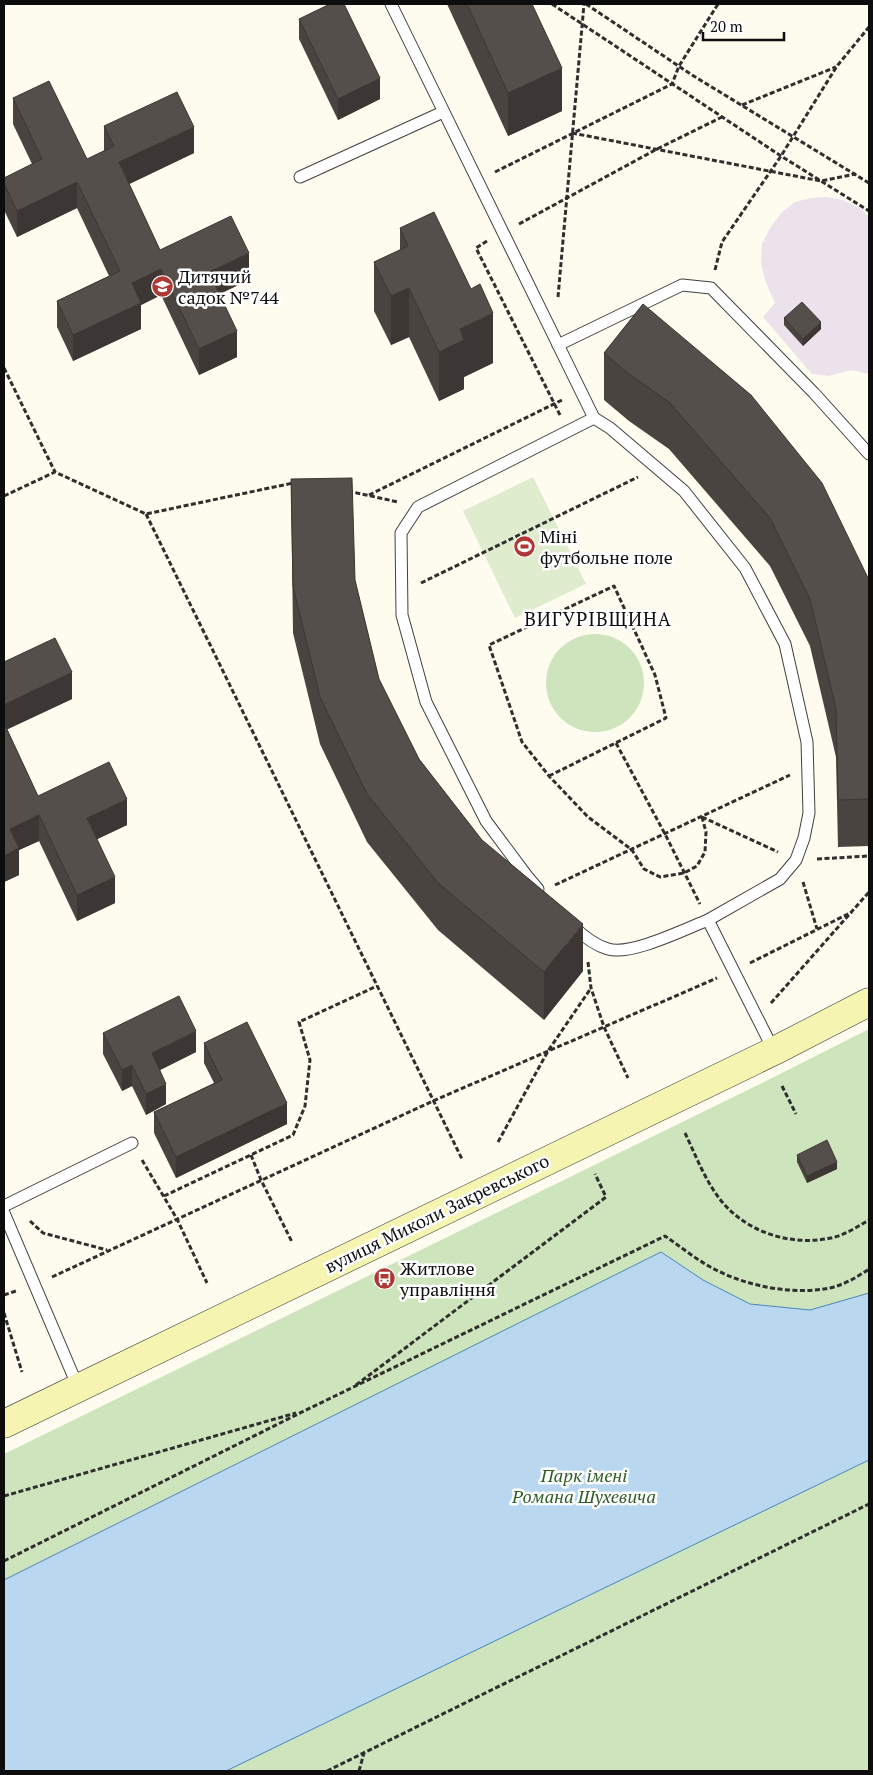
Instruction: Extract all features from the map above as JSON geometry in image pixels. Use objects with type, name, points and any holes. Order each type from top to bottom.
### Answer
[{"type":"street","name":"вулиця Миколи Закревського","points":[[4,1424],[774,1051],[869,1002]]},
{"type":"lane","points":[[391,4],[594,418],[610,428],[684,491],[745,568],[784,644],[807,742],[809,813],[804,838],[796,860],[780,879],[708,920],[633,949],[610,950],[586,939],[567,919]]},
{"type":"lane","points":[[300,177],[443,112]]},
{"type":"lane","points":[[556,342],[682,285],[711,288],[814,393],[869,454]]},
{"type":"lane","points":[[544,895],[526,876],[486,821],[426,702],[402,614],[401,533],[418,507],[594,418]]},
{"type":"lane","points":[[708,920],[774,1051]]},
{"type":"lane","points":[[78,1387],[34,1284],[5,1207],[132,1143]]},
{"type":"path","points":[[552,4],[781,156],[869,211]]},
{"type":"path","points":[[556,342],[581,23],[585,4],[679,66],[869,183]]},
{"type":"path","points":[[477,181],[672,84],[679,66],[718,4]]},
{"type":"path","points":[[711,288],[722,242],[781,156],[836,66],[869,26]]},
{"type":"path","points":[[742,105],[836,66]]},
{"type":"path","points":[[568,431],[476,248],[502,232],[657,149],[722,117]]},
{"type":"path","points":[[572,133],[821,181],[856,174]]},
{"type":"path","points":[[4,368],[54,472],[146,514],[302,481]]},
{"type":"path","points":[[369,496],[580,391]]},
{"type":"path","points":[[416,586],[656,468]]},
{"type":"path","points":[[4,496],[54,472]]},
{"type":"path","points":[[340,489],[418,507]]},
{"type":"path","points":[[146,514],[462,1159]]},
{"type":"path","points":[[549,776],[666,718],[655,675],[614,586],[488,645],[522,742],[549,776],[588,817],[632,850],[644,869],[660,876],[684,872],[697,866],[705,852],[706,832],[702,817]]},
{"type":"path","points":[[616,743],[666,834],[708,920]]},
{"type":"path","points":[[544,895],[632,850],[808,767]]},
{"type":"path","points":[[702,817],[796,860],[869,856]]},
{"type":"path","points":[[796,860],[818,929]]},
{"type":"path","points":[[769,1006],[869,892]]},
{"type":"path","points":[[4,1295],[34,1284],[434,1101],[734,971],[852,912]]},
{"type":"path","points":[[586,939],[591,988],[604,1027],[628,1078]]},
{"type":"path","points":[[164,1196],[293,1135],[305,1106],[310,1060],[299,1022],[377,986]]},
{"type":"path","points":[[498,1142],[548,1051],[591,988]]},
{"type":"path","points":[[782,1086],[796,1114]]},
{"type":"path","points":[[685,1133],[710,1183],[723,1203],[743,1221],[766,1233],[788,1239],[811,1240],[832,1238],[852,1230],[869,1220]]},
{"type":"path","points":[[132,1143],[177,1219],[207,1283]]},
{"type":"path","points":[[250,1155],[292,1242]]},
{"type":"path","points":[[349,1390],[606,1197],[595,1174]]},
{"type":"path","points":[[5,1207],[43,1233],[108,1250]]},
{"type":"path","points":[[4,1561],[304,1411],[665,1236],[716,1270],[749,1282],[781,1290],[825,1289],[855,1279],[869,1269]]},
{"type":"path","points":[[4,1313],[22,1372]]},
{"type":"path","points":[[4,1496],[304,1411]]},
{"type":"path","points":[[327,1771],[869,1504]]},
{"type":"path","points":[[359,1771],[364,1753]]},
{"type":"shaded area","points":[[827,197],[843,200],[860,208],[869,217],[869,374],[851,370],[829,376],[812,374],[763,317],[775,303],[766,283],[761,263],[762,244],[770,228],[782,212],[795,202]]},
{"type":"green space","name":"Міні футбольне поле","points":[[533,477],[586,584],[515,618],[463,511]]},
{"type":"green space","points":[[595,634],[614,638],[629,649],[640,664],[644,683],[640,702],[629,717],[614,728],[595,732],[576,728],[561,717],[550,702],[546,683],[550,664],[561,649],[576,638]]},
{"type":"green space","name":"Парк імені Романа Шухевича","points":[[869,1029],[869,1771],[4,1771],[4,1454]]},
{"type":"water","points":[[661,1252],[703,1280],[750,1304],[810,1310],[869,1293],[869,1460],[226,1771],[4,1771],[4,1580]]},
{"type":"building","points":[[330,4],[344,4],[380,78],[338,99],[299,19]]},
{"type":"building","points":[[467,4],[532,4],[562,68],[508,93]]},
{"type":"building","points":[[49,81],[87,159],[114,146],[104,126],[177,92],[194,127],[119,162],[160,250],[231,216],[249,253],[209,272],[237,331],[199,349],[161,269],[132,283],[141,303],[73,335],[57,301],[120,271],[77,182],[17,211],[4,183],[4,178],[42,159],[13,98]]},
{"type":"building","points":[[434,212],[471,289],[480,284],[493,313],[460,329],[464,340],[439,352],[409,288],[391,296],[374,262],[408,246],[400,228]]},
{"type":"building","points":[[802,302],[821,322],[803,339],[784,318]]},
{"type":"building","points":[[643,304],[751,395],[822,483],[869,580],[869,799],[838,800],[836,709],[810,599],[770,518],[669,402],[629,374],[604,353]]},
{"type":"building","points":[[352,478],[355,580],[379,679],[419,759],[482,840],[583,924],[544,972],[438,883],[367,794],[320,697],[293,586],[291,479]]},
{"type":"building","points":[[55,638],[72,672],[4,705],[4,662]]},
{"type":"building","points":[[4,723],[38,796],[109,762],[127,799],[87,818],[115,877],[77,895],[39,815],[10,829],[19,848],[4,856]]},
{"type":"building","points":[[179,996],[196,1031],[152,1053],[166,1084],[146,1094],[132,1065],[122,1070],[103,1033]]},
{"type":"building","points":[[247,1022],[287,1103],[176,1157],[154,1112],[222,1080],[204,1043]]},
{"type":"building","points":[[827,1140],[837,1162],[807,1176],[797,1155]]},
{"type":"place","name":"Дитячий садок №744","points":[[162,287]]},
{"type":"place","name":"Міні футбольне поле","points":[[524,547]]},
{"type":"place","name":"Житлове управління","points":[[384,1279]]},
{"type":"district","name":"ВИГУРІВЩИНА","points":[[598,619]]}]
